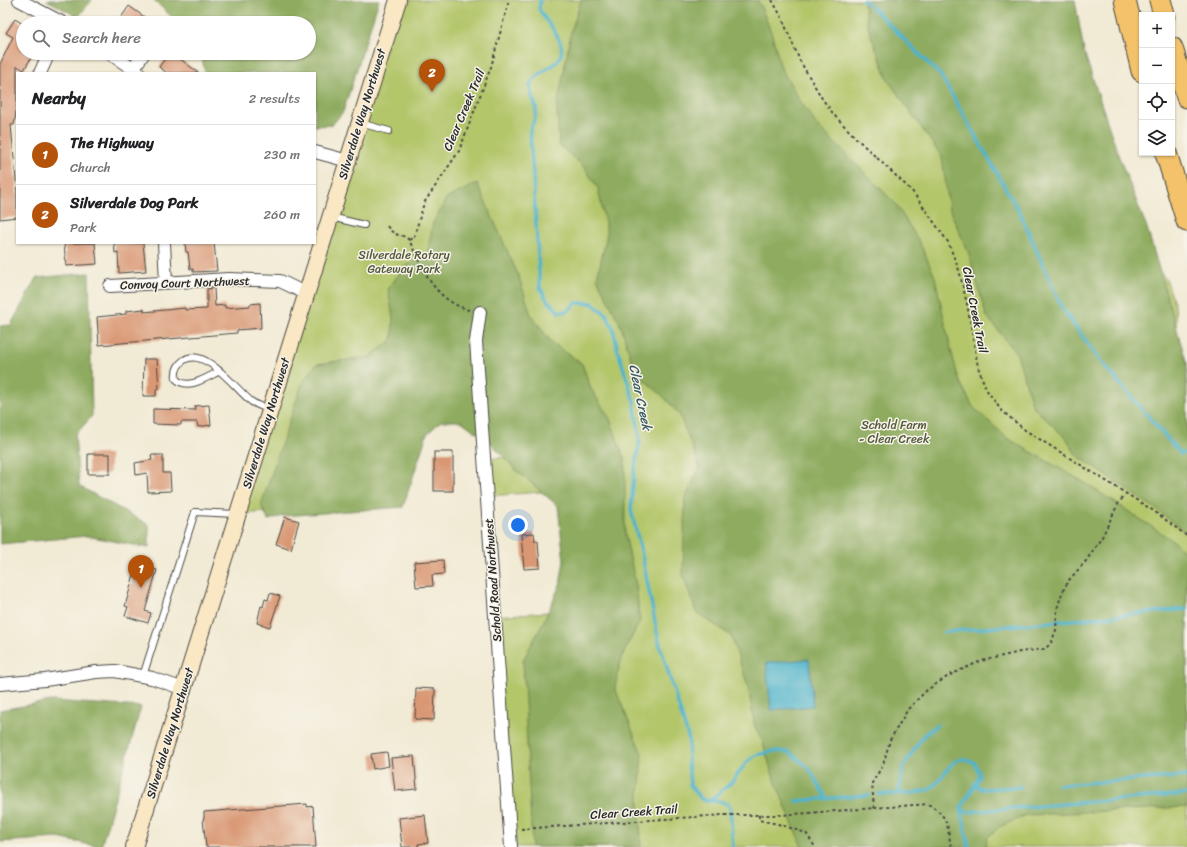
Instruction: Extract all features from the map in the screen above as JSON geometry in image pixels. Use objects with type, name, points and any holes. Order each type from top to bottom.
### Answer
[{"type":"highway","points":[[1125,0],[1139,58]]},
{"type":"highway","points":[[1175,58],[1187,97]]},
{"type":"highway","points":[[1167,156],[1187,222]]},
{"type":"main road","name":"Silverdale Way Northwest","points":[[134,847],[398,0]]},
{"type":"street","points":[[19,0],[50,16]]},
{"type":"street","points":[[40,72],[46,60]]},
{"type":"street","points":[[120,60],[136,71],[141,60]]},
{"type":"street","points":[[316,152],[348,161]]},
{"type":"street","points":[[164,244],[166,282]]},
{"type":"street","name":"Convoy Court Northwest","points":[[110,286],[229,279],[280,281],[307,294]]},
{"type":"street","name":"Schold Road Northwest","points":[[480,312],[476,341],[511,847]]},
{"type":"street","points":[[0,684],[115,671],[143,676],[184,689]]},
{"type":"lane","points":[[360,123],[389,131]]},
{"type":"lane","points":[[331,217],[364,225]]},
{"type":"lane","points":[[220,371],[198,382],[186,385],[180,383],[176,379],[178,366],[185,359],[195,358],[207,362],[220,371],[252,402],[269,410]]},
{"type":"lane","points":[[143,676],[195,512],[239,514]]},
{"type":"path","name":"Clear Creek Trail","points":[[409,240],[414,237],[424,204],[458,151],[491,67],[509,0]]},
{"type":"path","name":"Clear Creek Trail","points":[[772,0],[781,16],[800,61],[823,100],[852,133],[912,191],[948,242],[959,270],[967,304],[978,367],[986,389],[1001,410],[1025,430],[1169,521],[1187,536]]},
{"type":"path","points":[[387,226],[393,234],[406,237],[409,240],[430,283],[441,296],[457,305],[480,312]]},
{"type":"path","points":[[874,808],[872,783],[883,765],[890,740],[908,709],[927,690],[950,675],[981,661],[1045,649],[1051,643],[1056,630],[1057,609],[1062,593],[1069,580],[1096,547],[1118,504],[1125,494]]},
{"type":"path","name":"Clear Creek Trail","points":[[510,830],[672,818],[745,814],[781,815],[928,804],[940,810],[944,817],[951,847]]},
{"type":"path","points":[[759,814],[759,820],[778,824],[806,833],[815,847]]},
{"type":"green space","points":[[47,0],[92,0],[79,16]]},
{"type":"green space","points":[[154,0],[379,0],[343,112],[332,125],[316,126],[316,72],[205,72],[202,60],[316,60],[316,16],[171,16]]},
{"type":"green space","name":"Schold Farm - Clear Creek","points":[[398,0],[1050,0],[1102,195],[1167,281],[1175,306],[1181,384],[1187,401],[1187,847],[511,847],[495,616],[614,607],[607,487],[488,496],[485,459],[603,450],[600,405],[591,389],[582,364],[551,342],[538,324],[454,331],[400,503],[239,514]]},
{"type":"green space","points":[[581,0],[757,0],[761,6],[772,35],[781,68],[816,124],[895,203],[919,241],[935,277],[959,380],[973,407],[1007,438],[1087,484],[1175,542],[1187,555],[1187,807],[1027,815],[999,827],[987,838],[986,847],[802,847],[773,776],[762,740],[755,727],[748,686],[731,636],[696,612],[683,575],[685,499],[700,467],[679,414],[663,396],[635,372],[621,326],[597,278],[607,234],[598,188],[583,166],[559,145],[557,108],[571,32]]},
{"type":"green space","points":[[863,0],[1075,0],[1084,52],[1119,157],[1147,228],[1187,364],[1187,534],[1159,511],[1076,455],[1067,439],[1033,407],[1017,354],[986,315],[969,254],[949,208],[942,157],[888,80],[869,30]]},
{"type":"green space","points":[[477,183],[519,277],[531,315],[551,342],[582,364],[591,389],[610,419],[625,461],[625,534],[636,585],[640,621],[621,658],[615,688],[642,754],[639,797],[641,847],[532,847],[523,660],[543,623],[560,585],[564,561],[558,506],[517,471],[491,443],[461,421],[441,421],[427,434],[403,507],[283,516],[268,520],[261,505],[303,381],[317,364],[369,357],[392,340],[393,318],[388,289],[405,266],[427,255],[433,223],[446,199]]},
{"type":"green space","points":[[89,273],[92,416],[75,435],[79,486],[149,525],[149,548],[87,536],[0,544],[0,326],[11,325],[36,278]]},
{"type":"green space","points":[[51,701],[141,707],[101,847],[58,838],[0,842],[0,710]]},
{"type":"water","points":[[809,659],[813,706],[771,710],[766,663]]},
{"type":"building","points":[[129,6],[143,16],[122,16]]},
{"type":"building","points":[[16,20],[16,60],[30,60],[24,70],[17,66],[16,112],[14,125],[11,125],[16,180],[16,217],[0,219],[0,64],[13,37],[6,33]]},
{"type":"building","points":[[164,60],[181,60],[198,72],[166,72],[159,67]]},
{"type":"building","points":[[64,244],[95,244],[97,264],[66,266]]},
{"type":"building","points":[[114,244],[143,244],[146,271],[119,273],[118,252],[115,253]]},
{"type":"building","points":[[185,244],[214,244],[217,271],[193,272],[193,269],[190,269],[188,252],[186,252]]},
{"type":"building","points":[[214,288],[215,306],[225,305],[225,308],[250,306],[250,304],[260,303],[261,328],[237,330],[237,333],[99,345],[97,317],[126,314],[126,311],[144,309],[144,312],[185,308],[185,310],[207,309],[207,289]]},
{"type":"building","points":[[144,359],[157,359],[159,389],[156,389],[156,396],[143,396]]},
{"type":"building","points":[[209,405],[211,425],[198,427],[197,422],[181,422],[181,425],[153,424],[153,409],[196,410],[195,406]]},
{"type":"building","points":[[434,452],[453,452],[453,491],[434,491]]},
{"type":"building","points":[[88,454],[110,454],[110,474],[88,474]]},
{"type":"building","points":[[151,455],[163,455],[163,473],[170,473],[171,491],[148,492],[147,473],[136,475],[135,463],[152,460]]},
{"type":"building","points":[[285,517],[299,521],[291,549],[276,544]]},
{"type":"building","points":[[534,533],[535,541],[538,541],[540,568],[524,569],[521,534]]},
{"type":"building","points":[[443,560],[444,574],[432,575],[433,586],[416,587],[414,562]]},
{"type":"building","points":[[137,564],[157,570],[145,611],[151,613],[148,623],[125,616],[128,607],[125,606]]},
{"type":"building","points":[[270,593],[280,596],[270,627],[257,623],[261,606],[263,607],[265,599],[268,600]]},
{"type":"building","points":[[416,688],[435,689],[434,720],[415,719]]},
{"type":"building","points":[[387,752],[389,766],[373,769],[371,754]]},
{"type":"building","points":[[414,756],[417,789],[395,791],[391,758]]},
{"type":"building","points":[[307,804],[307,807],[313,806],[316,847],[206,847],[203,819],[204,812]]},
{"type":"building","points":[[425,815],[428,843],[418,844],[418,847],[402,847],[399,818]]},
{"type":"waterway","name":"Clear Creek","points":[[540,0],[539,9],[558,37],[562,51],[559,58],[553,65],[543,71],[530,85],[536,107],[530,130],[540,288],[547,300],[559,312],[568,311],[576,303],[592,303],[606,314],[613,328],[618,351],[634,401],[640,440],[634,472],[631,510],[642,555],[659,642],[689,740],[688,762],[690,785],[701,799],[720,801],[729,805],[733,847]]},
{"type":"waterway","points":[[863,0],[874,9],[941,76],[1021,215],[1062,308],[1101,362],[1181,454],[1187,453]]},
{"type":"waterway","points":[[945,632],[1187,609]]},
{"type":"waterway","points":[[899,793],[903,767],[923,736],[937,725]]},
{"type":"waterway","points":[[709,801],[731,783],[746,763],[756,755],[774,751],[789,752],[809,768],[826,798]]},
{"type":"waterway","points":[[878,794],[904,794],[925,791],[936,784],[954,762],[960,759],[967,759],[975,763],[980,776],[961,808],[969,847]]},
{"type":"waterway","points":[[1058,785],[1187,776]]},
{"type":"waterway","points":[[975,784],[982,789],[1021,787]]},
{"type":"waterway","points":[[961,808],[966,812],[1187,794]]},
{"type":"waterway","points":[[796,801],[869,795]]},
{"type":"place","name":"Silverdale Dog Park","points":[[432,92]]},
{"type":"place","name":"The Highway","points":[[141,588]]},
{"type":"park label","name":"Silverdale Rotary Gateway Park","points":[[404,262]]}]
